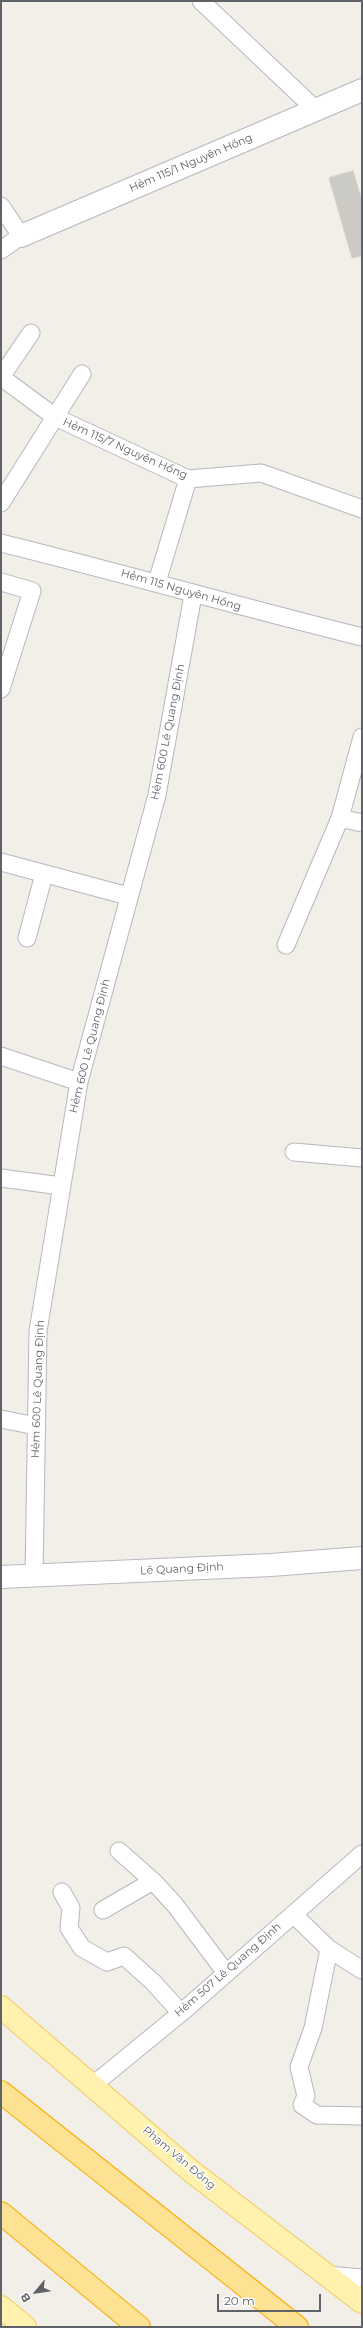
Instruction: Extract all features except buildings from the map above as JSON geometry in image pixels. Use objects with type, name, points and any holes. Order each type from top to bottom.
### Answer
[{"type":"highway","points":[[1,2092],[297,2327]]},
{"type":"highway","points":[[1,2213],[139,2327]]},
{"type":"main road","name":"Phạm Văn Đồng","points":[[1,2007],[191,2171],[362,2302]]},
{"type":"main road","points":[[1,2307],[25,2327]]},
{"type":"street","name":"Hẻm 115/1 Nguyên Hồng","points":[[21,236],[362,90]]},
{"type":"street","name":"Lê Quang Định","points":[[1,1577],[34,1577],[362,1558]]},
{"type":"lane","points":[[201,1],[316,110]]},
{"type":"lane","points":[[1,206],[21,236]]},
{"type":"lane","name":"Hẻm 115/1 Nguyên Hồng","points":[[1,250],[21,236]]},
{"type":"lane","points":[[31,333],[1,377],[55,417],[82,374]]},
{"type":"lane","name":"Hẻm 115/7 Nguyên Hồng","points":[[1,502],[55,417],[188,478],[261,472],[362,509]]},
{"type":"lane","points":[[157,582],[188,478]]},
{"type":"lane","name":"Hẻm 115 Nguyên Hồng","points":[[1,543],[157,582],[193,595],[362,637]]},
{"type":"lane","points":[[1,582],[32,591],[1,689]]},
{"type":"lane","name":"Hẻm 600 Lê Quang Định","points":[[34,1577],[38,1331],[61,1186],[79,1082],[128,896],[157,795],[193,595]]},
{"type":"lane","points":[[286,945],[340,818],[362,737]]},
{"type":"lane","points":[[340,818],[362,823]]},
{"type":"lane","points":[[1,862],[128,896]]},
{"type":"lane","points":[[27,938],[44,874]]},
{"type":"lane","points":[[1,1056],[79,1082]]},
{"type":"lane","points":[[294,1152],[362,1158]]},
{"type":"lane","points":[[1,1178],[61,1186]]},
{"type":"lane","points":[[1,1419],[36,1426]]},
{"type":"lane","points":[[120,1851],[153,1881],[175,1905],[226,1972]]},
{"type":"lane","name":"Hẻm 507 Lê Quang Định","points":[[93,2085],[181,2013],[362,1854]]},
{"type":"lane","points":[[103,1910],[153,1881]]},
{"type":"lane","points":[[62,1892],[71,1908],[69,1928],[82,1948],[108,1962],[124,1956],[153,1982],[181,2013]]},
{"type":"lane","points":[[293,1914],[329,1949],[362,1970]]},
{"type":"lane","points":[[329,1949],[313,2028],[299,2067],[306,2096],[302,2105],[317,2115],[362,2116]]},
{"type":"lane","points":[[327,2275],[362,2278]]}]
